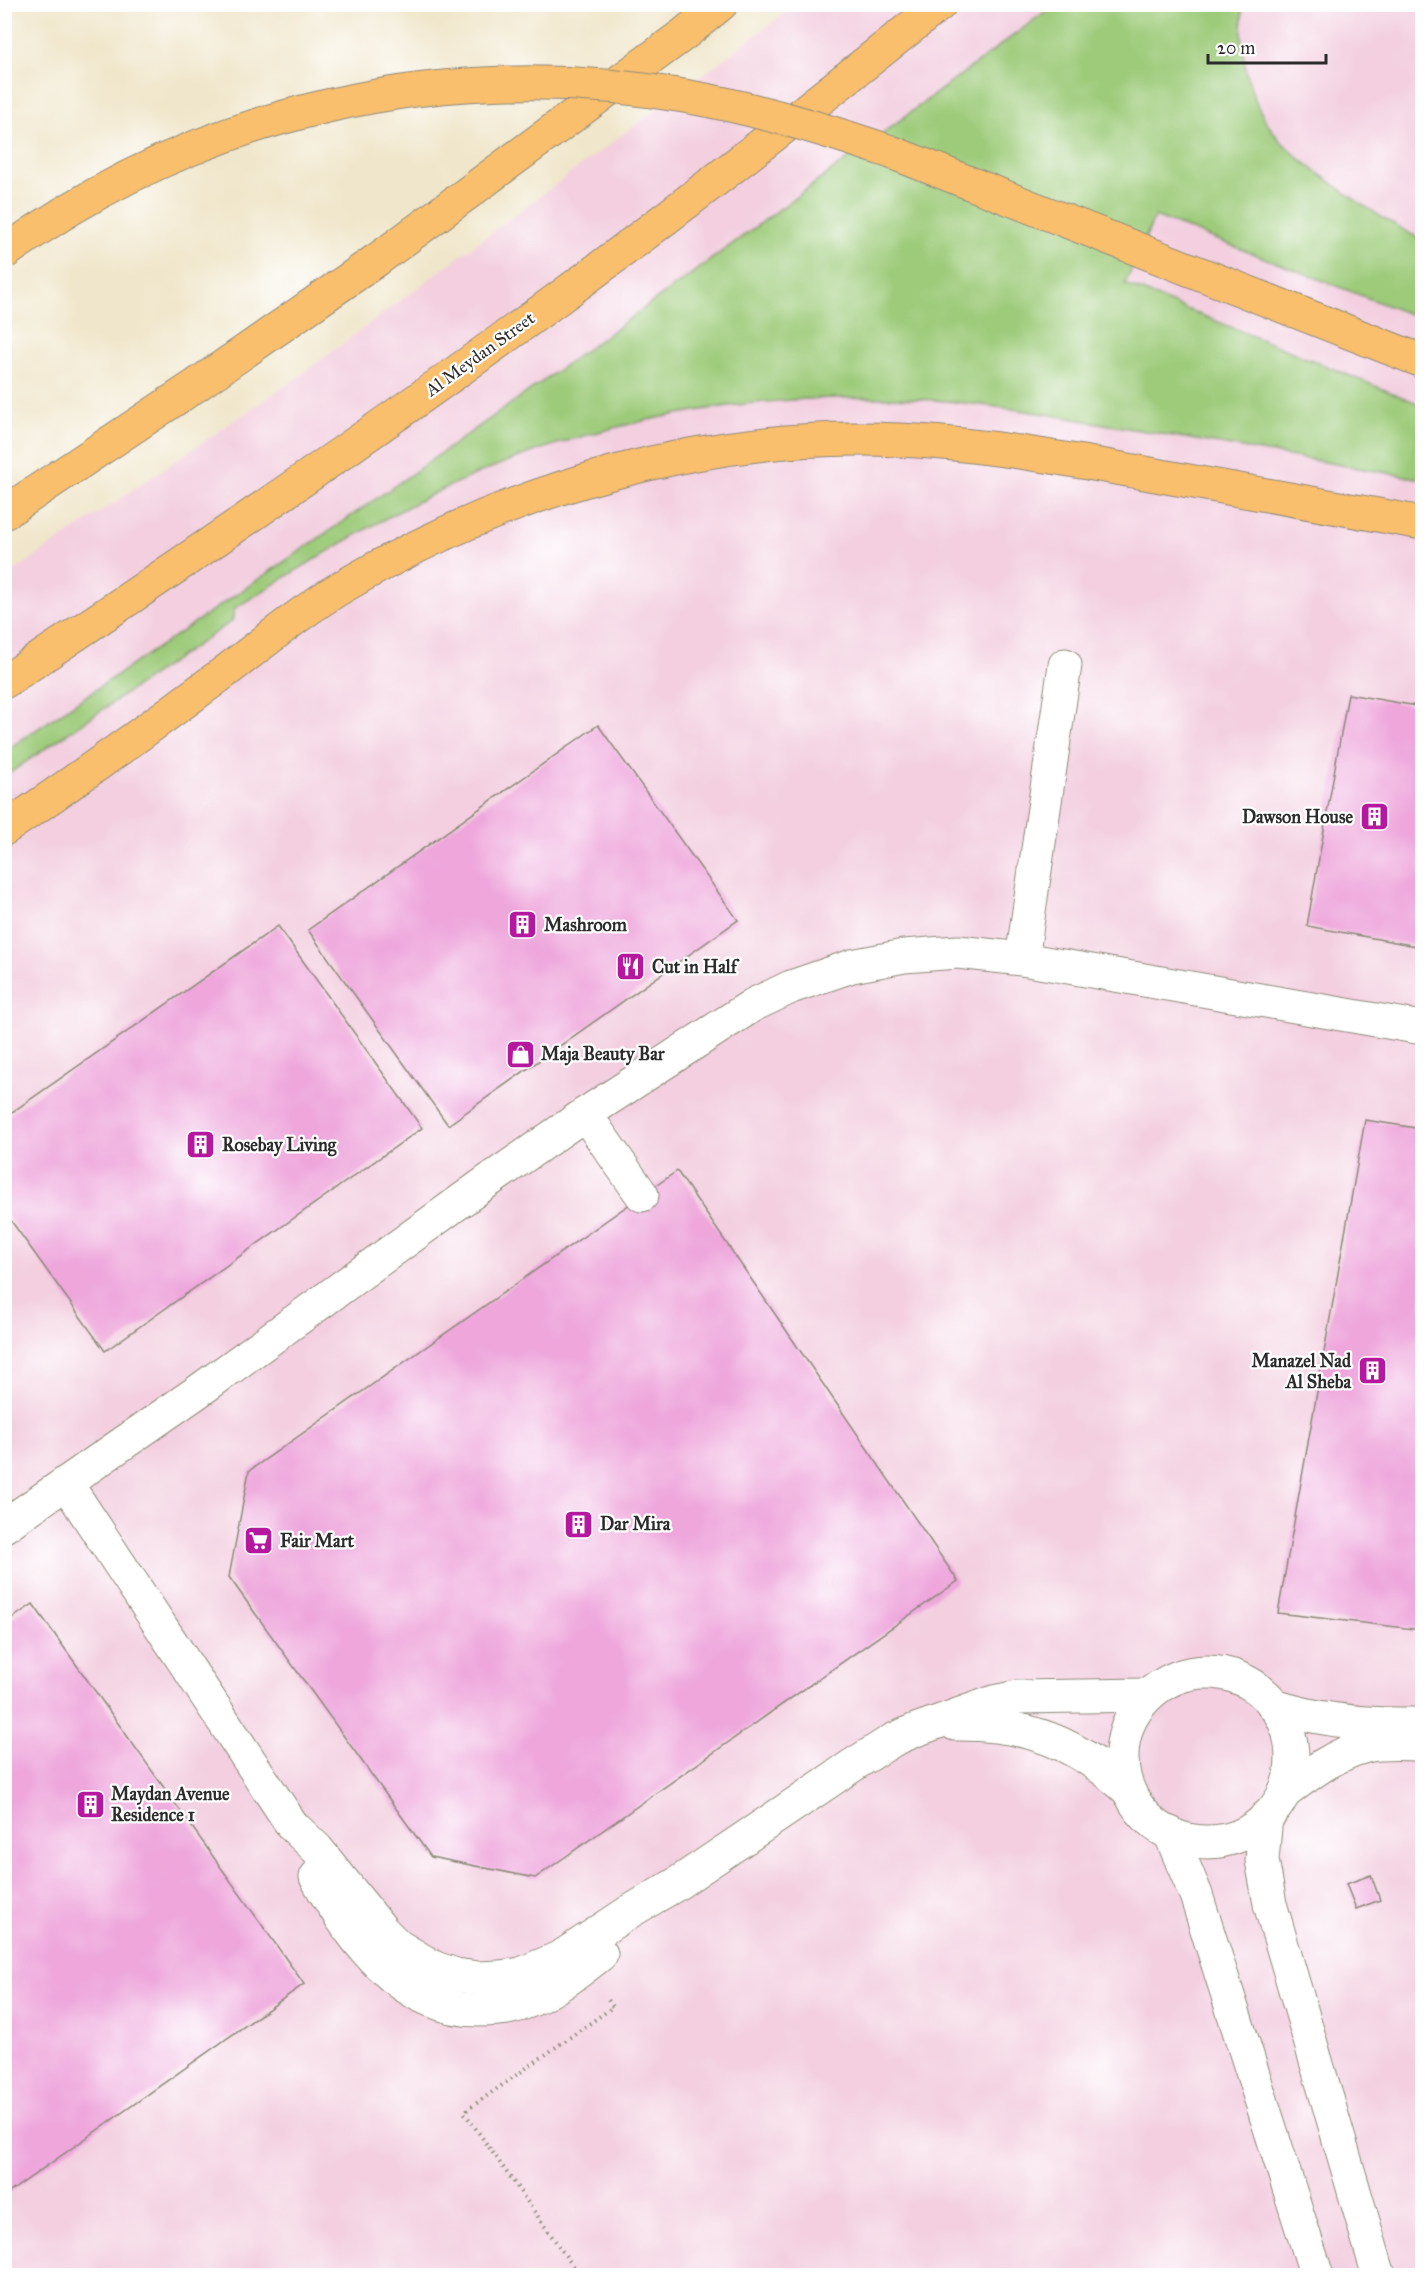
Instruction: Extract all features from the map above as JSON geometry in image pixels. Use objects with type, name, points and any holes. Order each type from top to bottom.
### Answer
[{"type":"main road","points":[[684,34],[698,4]]},
{"type":"main road","points":[[4,513],[195,386],[378,259],[684,34],[721,4]]},
{"type":"main road","name":"Al Meydan Street","points":[[4,682],[162,578],[364,439],[544,309],[759,148],[940,4]]},
{"type":"main road","points":[[4,253],[85,200],[146,168],[209,141],[274,119],[341,102],[409,90],[478,84],[547,82],[615,87],[683,96],[753,110],[891,152],[1422,361]]},
{"type":"main road","points":[[4,829],[220,676],[277,631],[338,590],[402,554],[468,522],[536,495],[606,474],[678,458],[750,447],[823,441],[896,440],[970,445],[1054,457],[1422,523]]},
{"type":"lane","points":[[1022,959],[1065,665]]},
{"type":"lane","points":[[4,1526],[209,1383],[484,1184],[585,1114],[753,1005],[791,987],[852,966],[904,956],[958,952],[1022,959],[1422,1028]]},
{"type":"lane","points":[[585,1114],[642,1195]]},
{"type":"lane","points":[[66,1483],[292,1825],[317,1849],[382,1931],[398,1946],[435,1968],[456,1975],[478,1978],[521,1974],[561,1957],[628,1912],[675,1885],[874,1751],[912,1731],[986,1705],[1018,1697],[1147,1695]]},
{"type":"lane","points":[[1378,2276],[1270,1904],[1262,1860],[1275,1805],[1290,1774],[1292,1755],[1289,1735],[1282,1717],[1256,1688],[1239,1678],[1220,1672],[1200,1672],[1181,1676],[1147,1695],[1134,1712],[1125,1730],[1122,1750],[1122,1770],[1128,1790],[1138,1808],[1153,1823],[1170,1833],[1189,1840],[1210,1842],[1230,1838],[1249,1830],[1275,1805],[1325,1764],[1353,1750],[1368,1746],[1422,1744]]},
{"type":"lane","points":[[1274,1706],[1317,1717],[1367,1723],[1422,1724]]},
{"type":"lane","points":[[936,1724],[999,1725],[1047,1736],[1090,1759],[1128,1790]]},
{"type":"lane","points":[[292,1825],[304,1857],[337,1912],[377,1962],[393,1979],[415,1994],[439,2004],[465,2010],[492,2010],[518,2005],[543,1995],[585,1967],[618,1941],[675,1885]]},
{"type":"lane","points":[[1170,1833],[1196,1895],[1317,2276]]},
{"type":"path","points":[[580,2276],[464,2112],[613,2007],[585,1967]]},
{"type":"shaded area","points":[[796,5],[1422,5],[1422,2275],[5,2275],[4,578],[298,377]]},
{"type":"green space","points":[[1054,5],[1243,5],[1242,44],[1249,82],[1264,118],[1275,135],[1307,165],[1360,203],[1422,240],[1422,319],[1155,216],[1125,284],[1422,405],[1422,479],[1040,413],[949,401],[857,397],[795,400],[734,405],[673,415],[612,428],[553,445],[495,466],[387,518],[235,608],[232,621],[5,776],[5,751],[474,430],[724,250]]},
{"type":"building","name":"Dawson House","points":[[1348,694],[1422,707],[1422,947],[1307,926]]},
{"type":"building","name":"Mashroom","points":[[598,725],[738,920],[448,1125],[308,930]]},
{"type":"building","name":"Rosebay Living","points":[[278,926],[422,1128],[105,1351],[4,1211],[4,1118]]},
{"type":"building","name":"Manazel Nad Al Sheba","points":[[1365,1120],[1422,1129],[1422,1630],[1278,1613]]},
{"type":"building","name":"Dar Mira","points":[[677,1171],[958,1581],[535,1878],[431,1857],[229,1577],[249,1471]]},
{"type":"building","name":"Maydan Avenue Residence 1","points":[[33,1604],[304,1984],[4,2196],[4,1624]]},
{"type":"building","points":[[1371,1875],[1380,1900],[1356,1909],[1346,1884]]},
{"type":"place","name":"Dawson House","points":[[1374,817]]},
{"type":"place","name":"Mashroom","points":[[523,925]]},
{"type":"place","name":"Cut in Half","points":[[631,967]]},
{"type":"place","name":"Maja Beauty Bar","points":[[520,1054]]},
{"type":"place","name":"Rosebay Living","points":[[201,1145]]},
{"type":"place","name":"Manazel Nad Al Sheba","points":[[1372,1371]]},
{"type":"place","name":"Dar Mira","points":[[579,1524]]},
{"type":"place","name":"Fair Mart","points":[[259,1541]]},
{"type":"place","name":"Maydan Avenue Residence 1","points":[[90,1804]]}]
